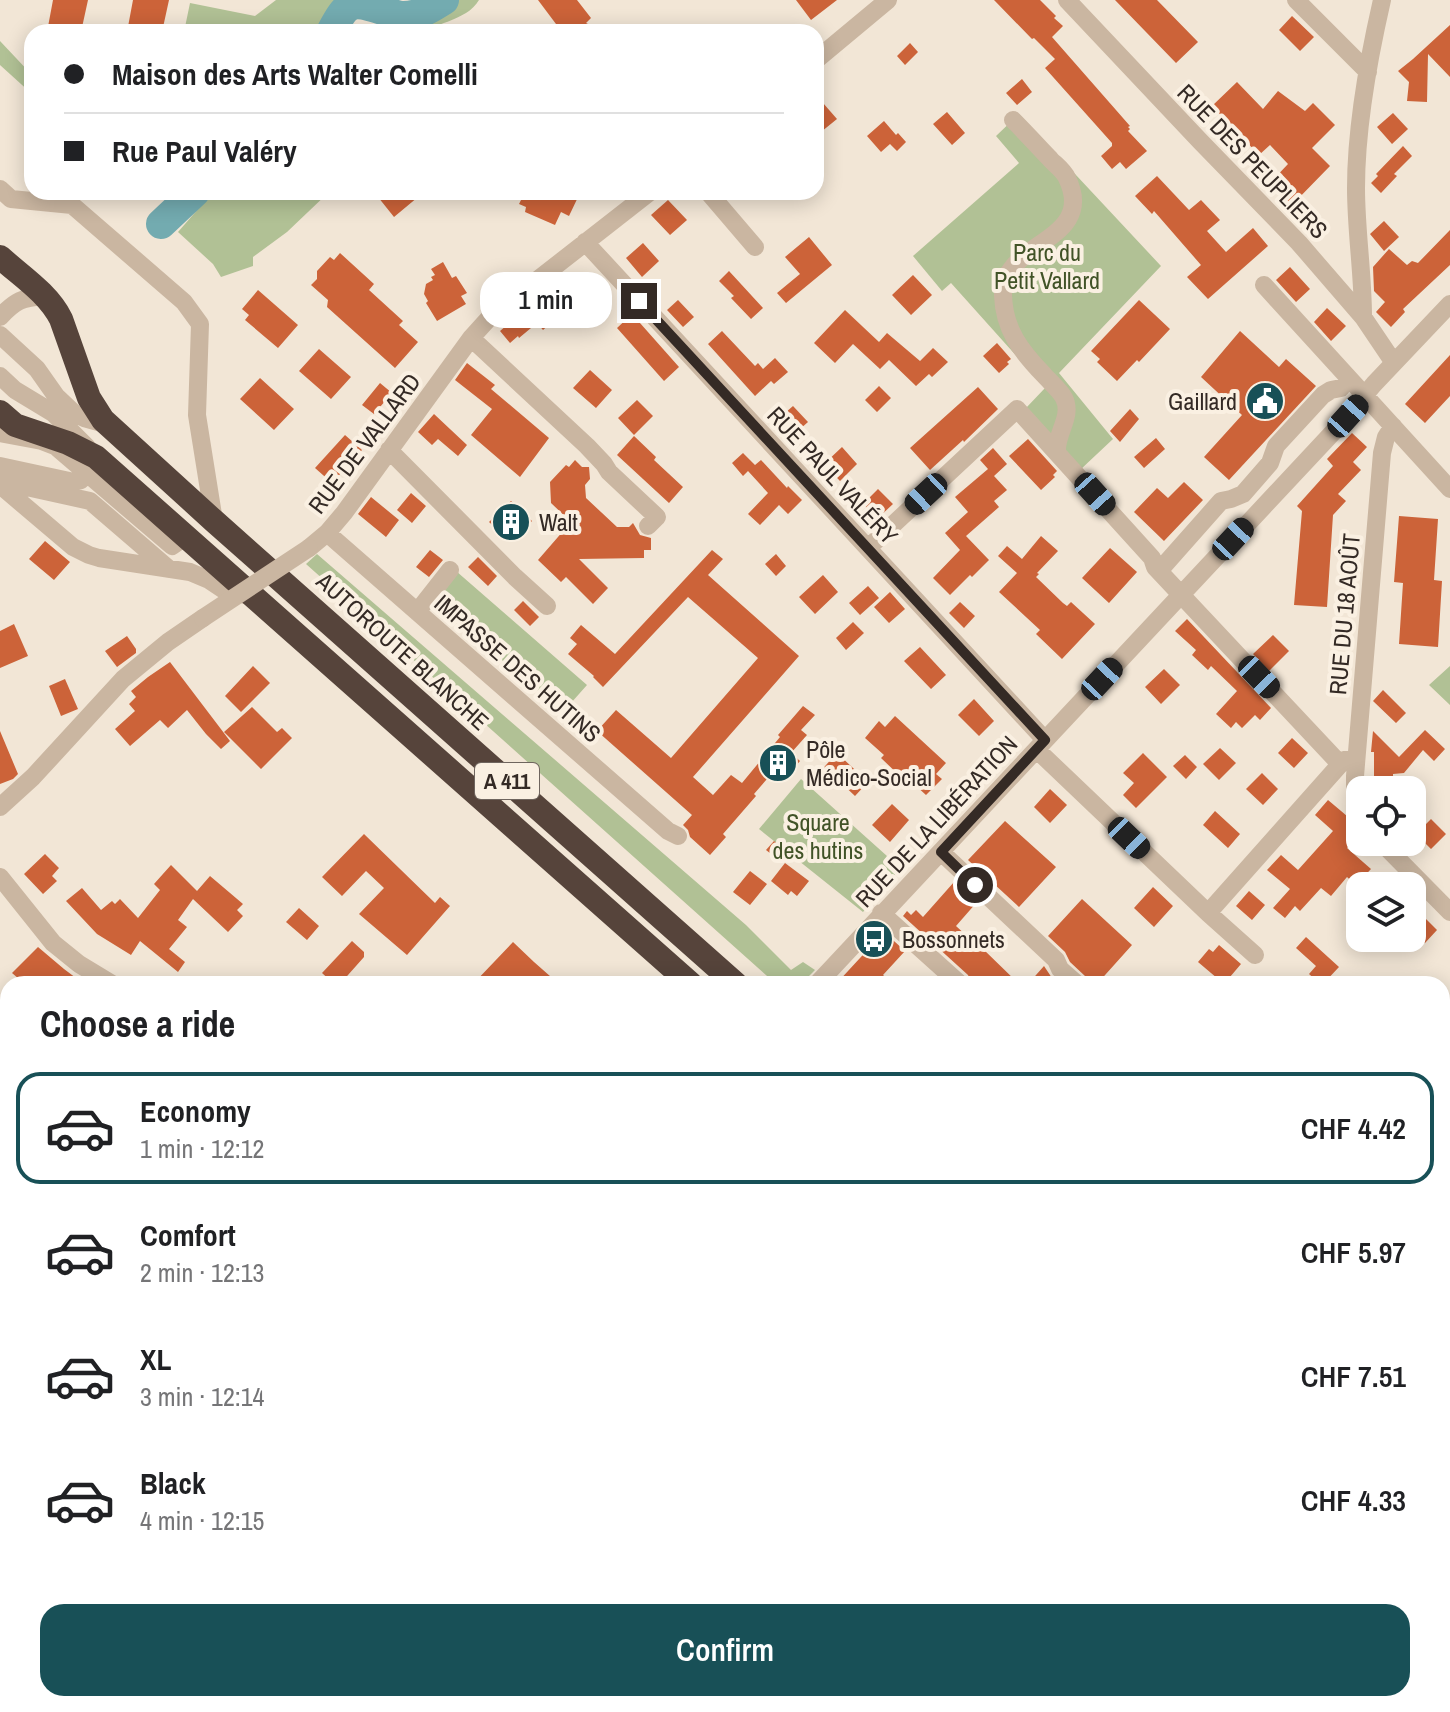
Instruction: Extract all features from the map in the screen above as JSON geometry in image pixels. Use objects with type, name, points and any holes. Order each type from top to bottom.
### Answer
[{"type":"highway","name":"AUTOROUTE BLANCHE","points":[[0,257],[53,306],[61,319],[91,403],[109,425],[727,976]]},
{"type":"highway","points":[[11,427],[68,443],[179,541],[253,596]]},
{"type":"highway","name":"A 411","points":[[253,596],[682,976]]},
{"type":"street","points":[[824,53],[888,0]]},
{"type":"street","name":"RUE DES PEUPLIERS","points":[[1067,0],[1299,243],[1363,317],[1394,363]]},
{"type":"street","points":[[1296,0],[1368,72]]},
{"type":"street","points":[[1363,317],[1356,189],[1358,150],[1368,72],[1382,0]]},
{"type":"street","points":[[1013,120],[1067,176],[1074,201],[1059,232],[1017,260],[1006,275],[1003,294],[1010,332],[1064,399],[1067,414],[1057,451]]},
{"type":"street","points":[[42,200],[72,205],[184,302],[200,324],[198,425],[214,521]]},
{"type":"street","name":"RUE DE VALLARD","points":[[0,807],[33,777],[123,679],[168,642],[327,533],[476,333],[508,301],[640,200]]},
{"type":"street","points":[[715,200],[755,247]]},
{"type":"street","name":"RUE PAUL VALÉRY","points":[[585,242],[868,548],[1041,745],[1208,913],[1255,955]]},
{"type":"street","points":[[1331,279],[1360,257]]},
{"type":"street","points":[[1264,285],[1450,489]]},
{"type":"street","points":[[2,310],[19,300],[44,296]]},
{"type":"street","name":"RUE DE LA LIBÉRATION","points":[[824,976],[1450,304]]},
{"type":"street","points":[[476,333],[598,441]]},
{"type":"street","points":[[476,333],[609,472],[657,517],[648,526]]},
{"type":"street","points":[[0,335],[37,369],[56,396],[74,413],[109,425]]},
{"type":"street","points":[[0,376],[23,396],[53,413],[92,465],[81,480],[74,482],[0,466]]},
{"type":"street","points":[[1159,571],[1221,501],[1243,494],[1270,463],[1276,446],[1316,402],[1326,392],[1341,388]]},
{"type":"street","points":[[868,548],[1017,409],[1152,558],[1159,571],[1181,595],[1348,762],[1208,913]]},
{"type":"street","name":"RUE DU 18 AOÛT","points":[[1352,776],[1348,762],[1382,453],[1393,426]]},
{"type":"street","name":"RUE DE VALLARD","points":[[389,450],[547,606]]},
{"type":"street","points":[[0,477],[22,486],[90,501],[169,569]]},
{"type":"street","points":[[0,485],[85,554],[197,574],[224,590],[253,596]]},
{"type":"street","name":"IMPASSE DES HUTINS","points":[[327,533],[668,831],[678,836]]},
{"type":"street","points":[[151,554],[179,541]]},
{"type":"street","points":[[417,612],[450,570]]},
{"type":"street","points":[[941,852],[1056,960],[1068,976]]},
{"type":"street","points":[[1395,856],[1450,912]]},
{"type":"street","points":[[0,877],[53,943],[96,976]]},
{"type":"street","points":[[881,913],[951,976]]},
{"type":"green space","points":[[276,0],[345,0],[335,9],[327,24],[186,24],[190,3],[255,16]]},
{"type":"green space","points":[[455,0],[479,0],[472,9],[442,24],[389,24],[359,15],[352,17],[350,24],[344,24],[356,8],[405,21],[431,14]]},
{"type":"green space","points":[[0,41],[24,66],[24,87],[0,65]]},
{"type":"green space","name":"Parc du Petit Vallard","points":[[1019,114],[1161,266],[1059,373],[1113,439],[1080,470],[1026,408],[1045,388],[951,283],[942,291],[913,256],[1019,163],[996,136]]},
{"type":"green space","points":[[206,200],[321,200],[287,232],[253,257],[253,266],[221,277],[213,264],[178,232]]},
{"type":"green space","points":[[317,554],[746,925],[791,970],[803,962],[815,970],[809,976],[767,976],[306,564]]},
{"type":"green space","points":[[456,571],[587,685],[563,712],[432,601]]},
{"type":"green space","points":[[1450,666],[1450,705],[1429,685]]},
{"type":"green space","name":"Square des hutins","points":[[801,779],[887,856],[883,862],[896,874],[863,912],[759,829]]},
{"type":"building","points":[[53,0],[88,0],[83,24],[48,24]]},
{"type":"building","points":[[133,0],[169,0],[164,24],[128,24]]},
{"type":"building","points":[[538,0],[577,0],[591,18],[588,24],[556,24]]},
{"type":"building","points":[[796,0],[837,0],[811,20]]},
{"type":"building","points":[[994,0],[1040,0],[1063,26],[1052,37],[1130,126],[1128,131],[1147,151],[1126,169],[1120,162],[1112,169],[1101,156],[1112,143],[1045,68],[1055,59]]},
{"type":"building","points":[[1115,0],[1157,0],[1198,42],[1176,63]]},
{"type":"building","points":[[1292,16],[1314,37],[1300,51],[1279,30]]},
{"type":"building","points":[[1450,25],[1450,77],[1428,54],[1427,102],[1407,101],[1409,82],[1398,71]]},
{"type":"building","points":[[910,43],[918,52],[905,65],[897,56]]},
{"type":"building","points":[[1022,79],[1032,92],[1017,105],[1006,93]]},
{"type":"building","points":[[1237,82],[1263,109],[1278,91],[1305,111],[1313,103],[1335,125],[1312,148],[1330,166],[1292,205],[1270,183],[1288,164],[1270,145],[1259,155],[1212,106]]},
{"type":"building","points":[[824,104],[837,119],[824,130]]},
{"type":"building","points":[[947,112],[965,133],[952,145],[933,124]]},
{"type":"building","points":[[1393,113],[1408,129],[1392,144],[1377,127]]},
{"type":"building","points":[[884,121],[906,142],[897,151],[890,144],[881,152],[867,136]]},
{"type":"building","points":[[1403,146],[1412,156],[1381,193],[1371,183]]},
{"type":"building","points":[[1157,176],[1189,210],[1201,200],[1220,220],[1207,231],[1226,252],[1253,228],[1268,246],[1208,299],[1187,277],[1201,265],[1154,211],[1152,214],[1135,196]]},
{"type":"building","points":[[380,200],[414,200],[394,217]]},
{"type":"building","points":[[521,200],[577,200],[569,216],[561,212],[555,225],[525,212],[526,207],[519,204]]},
{"type":"building","points":[[668,200],[687,220],[670,235],[651,215]]},
{"type":"building","points":[[1384,221],[1399,237],[1384,251],[1370,234]]},
{"type":"building","points":[[1450,230],[1450,265],[1403,309],[1405,312],[1391,327],[1376,312],[1385,302],[1374,291],[1373,267],[1389,249],[1407,265],[1412,261],[1418,263]]},
{"type":"building","points":[[809,237],[832,265],[786,303],[777,293],[800,274],[785,257]]},
{"type":"building","points":[[643,243],[659,261],[642,277],[626,258]]},
{"type":"building","points":[[340,253],[374,284],[369,290],[403,321],[399,325],[418,342],[395,368],[327,307],[328,300],[311,285],[317,279],[317,271],[330,257],[334,260]]},
{"type":"building","points":[[443,262],[452,278],[456,276],[467,293],[461,296],[466,304],[437,321],[424,294],[426,284],[435,275],[431,269]]},
{"type":"building","points":[[1290,267],[1310,289],[1296,302],[1276,280]]},
{"type":"building","points":[[729,271],[763,308],[751,319],[719,281]]},
{"type":"building","points":[[913,275],[932,295],[911,315],[892,295]]},
{"type":"building","points":[[258,290],[298,325],[278,348],[245,320],[249,315],[242,309]]},
{"type":"building","points":[[571,297],[585,312],[568,327],[555,312]]},
{"type":"building","points":[[536,300],[554,320],[543,330],[537,323],[510,343],[500,331]]},
{"type":"building","points":[[678,300],[694,317],[683,327],[667,310]]},
{"type":"building","points":[[1139,300],[1170,329],[1117,381],[1097,362],[1100,359],[1091,351]]},
{"type":"building","points":[[1327,308],[1346,326],[1331,341],[1314,322]]},
{"type":"building","points":[[845,310],[879,342],[887,333],[920,361],[933,348],[948,362],[916,386],[889,360],[880,369],[853,344],[835,363],[814,343]]},
{"type":"building","points":[[632,314],[679,367],[664,381],[617,328]]},
{"type":"building","points":[[722,331],[755,366],[758,363],[763,369],[775,358],[788,372],[774,384],[771,381],[755,396],[708,344]]},
{"type":"building","name":"Gaillard","points":[[1240,331],[1279,367],[1286,359],[1316,386],[1229,480],[1204,457],[1242,415],[1201,377]]},
{"type":"building","points":[[997,343],[1011,359],[999,373],[983,356]]},
{"type":"building","points":[[319,349],[351,377],[331,399],[299,371]]},
{"type":"building","points":[[1450,355],[1450,396],[1425,423],[1405,404]]},
{"type":"building","points":[[467,363],[495,385],[491,389],[549,438],[520,477],[471,435],[492,409],[455,380]]},
{"type":"building","points":[[590,370],[612,390],[596,408],[573,388]]},
{"type":"building","points":[[260,378],[294,409],[274,430],[240,399]]},
{"type":"building","points":[[380,383],[392,393],[374,414],[362,405]]},
{"type":"building","points":[[879,386],[891,398],[877,412],[865,400]]},
{"type":"building","points":[[978,387],[998,409],[930,470],[910,448]]},
{"type":"building","points":[[637,400],[653,416],[634,435],[618,418]]},
{"type":"building","points":[[793,406],[808,422],[791,437],[777,420]]},
{"type":"building","points":[[1130,409],[1139,419],[1120,442],[1110,431]]},
{"type":"building","points":[[434,414],[467,445],[458,456],[438,439],[432,445],[418,432]]},
{"type":"building","points":[[1352,433],[1367,447],[1353,462],[1361,470],[1338,494],[1346,501],[1333,515],[1327,607],[1294,605],[1302,511],[1297,506],[1333,466],[1327,459]]},
{"type":"building","points":[[345,435],[362,450],[332,483],[315,468]]},
{"type":"building","points":[[634,436],[683,487],[669,503],[617,455]]},
{"type":"building","points":[[1156,438],[1165,449],[1144,468],[1134,457]]},
{"type":"building","points":[[1028,439],[1057,471],[1041,490],[1009,456]]},
{"type":"building","points":[[842,447],[857,464],[840,481],[824,464]]},
{"type":"building","points":[[993,448],[1007,464],[994,476],[1007,490],[994,501],[999,507],[966,536],[989,560],[950,595],[933,578],[960,550],[945,533],[968,512],[955,497],[988,469],[980,460]]},
{"type":"building","points":[[743,453],[755,465],[761,460],[802,500],[788,514],[779,505],[760,525],[748,514],[768,493],[748,471],[743,476],[732,463]]},
{"type":"building","points":[[575,460],[582,467],[589,467],[586,498],[617,527],[629,527],[633,523],[640,535],[651,538],[651,550],[644,550],[644,558],[579,559],[608,588],[593,604],[566,577],[561,582],[538,560],[571,522],[551,503],[550,482]]},
{"type":"building","points":[[1184,482],[1203,500],[1164,541],[1134,512],[1157,488],[1168,498]]},
{"type":"building","points":[[878,489],[893,504],[877,519],[863,504]]},
{"type":"building","points":[[411,493],[426,506],[412,523],[397,510]]},
{"type":"building","points":[[371,497],[399,520],[386,537],[358,514]]},
{"type":"building","name":"Walt","points":[[511,501],[532,521],[511,542],[489,522]]},
{"type":"building","points":[[1399,516],[1438,519],[1434,580],[1442,581],[1438,647],[1399,644],[1403,583],[1394,582]]},
{"type":"building","points":[[1041,536],[1058,551],[1036,577],[1063,603],[1067,606],[1071,602],[1095,624],[1062,659],[1036,634],[1040,630],[999,592],[1017,573],[998,556],[1007,546],[1022,559]]},
{"type":"building","points":[[45,541],[70,562],[54,580],[29,559]]},
{"type":"building","points":[[1110,548],[1137,572],[1109,603],[1082,578]]},
{"type":"building","points":[[430,550],[443,560],[429,577],[416,567]]},
{"type":"building","points":[[712,550],[723,559],[708,575],[799,656],[693,777],[713,795],[731,775],[742,783],[803,706],[815,715],[801,730],[807,735],[791,753],[800,761],[783,781],[773,772],[710,855],[690,837],[683,825],[692,815],[597,731],[616,710],[671,758],[758,658],[688,597],[603,687],[568,654],[577,644],[570,638],[581,625],[615,654]]},
{"type":"building","points":[[776,554],[786,566],[776,576],[765,564]]},
{"type":"building","points":[[478,557],[497,576],[488,586],[468,567]]},
{"type":"building","points":[[823,575],[838,592],[815,614],[799,597]]},
{"type":"building","points":[[868,586],[879,598],[860,615],[849,603]]},
{"type":"building","points":[[890,592],[905,609],[889,623],[874,607]]},
{"type":"building","points":[[523,601],[539,617],[530,626],[514,610]]},
{"type":"building","points":[[960,602],[975,616],[964,628],[949,613]]},
{"type":"building","points":[[1187,619],[1271,708],[1260,720],[1255,715],[1242,728],[1236,722],[1231,728],[1216,714],[1237,691],[1211,666],[1208,670],[1192,655],[1196,650],[1175,631]]},
{"type":"building","points":[[853,622],[864,633],[846,650],[836,638]]},
{"type":"building","points":[[14,624],[28,656],[0,668],[0,631]]},
{"type":"building","points":[[1273,635],[1289,651],[1269,671],[1253,654]]},
{"type":"building","points":[[127,636],[136,653],[117,667],[105,651]]},
{"type":"building","points":[[920,647],[946,675],[931,689],[904,661]]},
{"type":"building","points":[[170,662],[230,741],[221,749],[187,710],[168,728],[160,720],[130,746],[115,729],[135,711],[129,704],[136,697],[131,691]]},
{"type":"building","points":[[253,666],[270,683],[241,712],[225,696]]},
{"type":"building","points":[[1164,669],[1180,685],[1161,704],[1145,687]]},
{"type":"building","points":[[65,679],[78,709],[61,716],[49,686]]},
{"type":"building","points":[[1383,690],[1406,713],[1396,723],[1373,701]]},
{"type":"building","points":[[974,699],[994,721],[979,736],[958,715]]},
{"type":"building","points":[[252,707],[277,732],[282,728],[292,738],[261,769],[224,732]]},
{"type":"building","points":[[895,716],[946,763],[936,774],[942,779],[926,795],[904,775],[902,778],[881,758],[884,755],[865,738],[879,721],[885,727]]},
{"type":"building","points":[[1425,730],[1445,749],[1434,761],[1423,750],[1404,773],[1374,776],[1374,752],[1371,752],[1373,731],[1399,757]]},
{"type":"building","points":[[0,731],[18,774],[0,784]]},
{"type":"building","points":[[1292,738],[1308,753],[1294,768],[1278,753]]},
{"type":"building","points":[[1220,748],[1236,763],[1219,780],[1203,764]]},
{"type":"building","points":[[837,753],[868,782],[855,796],[835,777],[826,787],[815,777]]},
{"type":"building","points":[[1143,753],[1167,777],[1136,808],[1123,795],[1134,783],[1123,773]]},
{"type":"building","points":[[1185,755],[1197,767],[1186,779],[1173,766]]},
{"type":"building","points":[[1262,773],[1278,789],[1263,805],[1246,789]]},
{"type":"building","points":[[1050,789],[1067,805],[1050,823],[1034,807]]},
{"type":"building","points":[[1328,800],[1346,815],[1346,856],[1356,856],[1371,869],[1368,872],[1346,872],[1346,878],[1331,896],[1321,888],[1300,911],[1295,906],[1285,918],[1273,908],[1290,889],[1267,870],[1281,855],[1298,870],[1333,831],[1315,815]]},
{"type":"building","points":[[892,804],[909,820],[890,842],[872,825]]},
{"type":"building","points":[[1215,811],[1240,834],[1228,848],[1203,825]]},
{"type":"building","points":[[1431,819],[1446,834],[1431,849],[1426,844],[1426,824]]},
{"type":"building","points":[[1005,821],[1056,867],[1019,907],[968,860]]},
{"type":"building","points":[[364,834],[435,903],[440,897],[450,906],[407,955],[359,914],[384,888],[366,871],[342,896],[322,877]]},
{"type":"building","points":[[774,841],[788,851],[780,861],[766,850]]},
{"type":"building","points":[[45,854],[59,868],[52,876],[57,881],[43,894],[24,874]]},
{"type":"building","points":[[785,863],[809,881],[797,896],[791,891],[788,895],[771,881]]},
{"type":"building","points":[[171,865],[197,891],[210,876],[243,904],[237,910],[243,916],[228,932],[193,899],[178,920],[187,927],[169,949],[185,962],[178,972],[140,941],[131,955],[97,934],[66,901],[82,888],[101,910],[120,899],[138,918],[160,890],[154,884]]},
{"type":"building","points":[[750,871],[767,884],[750,905],[733,892]]},
{"type":"building","points":[[954,882],[977,902],[956,926],[1011,976],[968,976],[903,916],[907,911],[911,915],[916,910],[923,917]]},
{"type":"building","points":[[1153,887],[1173,906],[1154,927],[1134,908]]},
{"type":"building","points":[[1249,891],[1265,905],[1252,920],[1236,906]]},
{"type":"building","points":[[1082,899],[1132,945],[1104,976],[1085,976],[1048,936]]},
{"type":"building","points":[[299,908],[319,926],[307,940],[286,922]]},
{"type":"building","points":[[1426,919],[1437,930],[1426,942]]},
{"type":"building","points":[[884,932],[905,951],[884,976],[843,976]]},
{"type":"building","points":[[1306,937],[1339,967],[1331,976],[1311,976],[1309,974],[1316,966],[1296,948]]},
{"type":"building","points":[[352,941],[364,952],[364,957],[347,976],[325,976],[322,973]]},
{"type":"building","points":[[513,942],[550,976],[528,976],[481,976]]},
{"type":"building","points":[[1219,945],[1241,964],[1231,976],[1215,976],[1198,962],[1209,949],[1213,952]]},
{"type":"building","points":[[38,947],[73,976],[16,976],[12,973]]},
{"type":"building","points":[[1044,966],[1051,976],[1035,976]]},
{"type":"waterway","points":[[336,24],[352,5],[365,5],[409,16],[444,0]]},
{"type":"waterway","points":[[161,224],[186,200]]},
{"type":"place","name":"Gaillard","points":[[1265,401]]},
{"type":"place","name":"Walt","points":[[511,522]]},
{"type":"place","name":"Pôle Médico-Social","points":[[778,763]]},
{"type":"place","name":"Bossonnets","points":[[874,939]]},
{"type":"route","points":[[639,301],[1045,740],[941,852],[975,885]]}]
